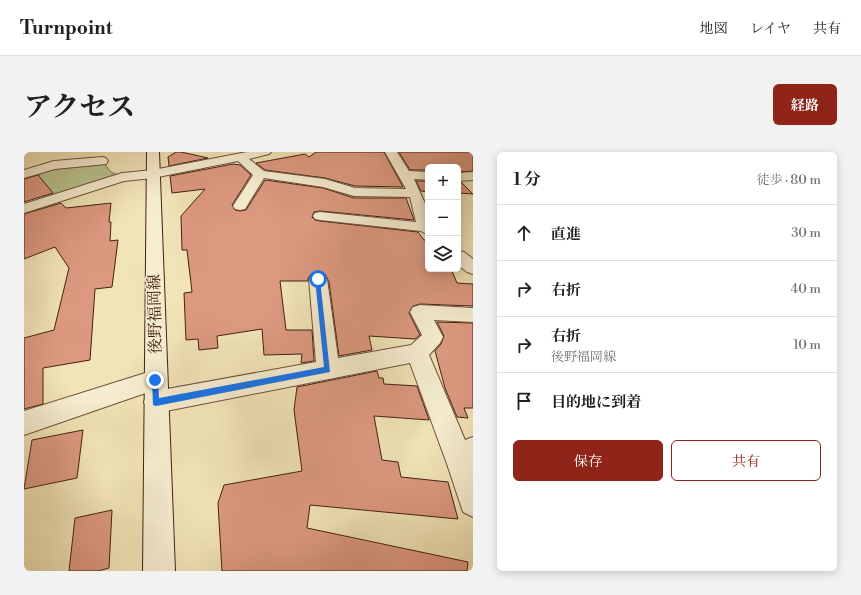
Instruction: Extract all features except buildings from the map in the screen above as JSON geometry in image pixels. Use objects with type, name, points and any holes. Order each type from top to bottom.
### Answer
[{"type":"street","points":[[48,152],[54,166]]},
{"type":"street","name":"後野福岡線","points":[[153,152],[155,391],[159,571]]},
{"type":"street","points":[[24,209],[122,177],[153,174],[265,152]]},
{"type":"street","points":[[392,152],[406,175],[420,206],[425,222]]},
{"type":"street","points":[[24,174],[54,166],[102,157],[111,172],[122,177]]},
{"type":"street","points":[[240,157],[260,174],[325,183],[354,192],[414,193]]},
{"type":"street","points":[[240,206],[260,174]]},
{"type":"street","points":[[406,175],[425,176]]},
{"type":"street","points":[[461,177],[473,176]]},
{"type":"street","points":[[320,216],[425,229]]},
{"type":"street","points":[[461,258],[473,268]]},
{"type":"street","points":[[318,279],[328,370]]},
{"type":"street","points":[[24,423],[155,391],[328,370],[416,353],[433,337],[420,312],[473,315]]},
{"type":"street","points":[[416,353],[467,457],[473,502]]},
{"type":"green space","points":[[102,161],[111,172],[122,177],[47,199],[39,191],[39,170]]},
{"type":"route","points":[[155,380],[156,402],[328,370],[318,279]]}]
